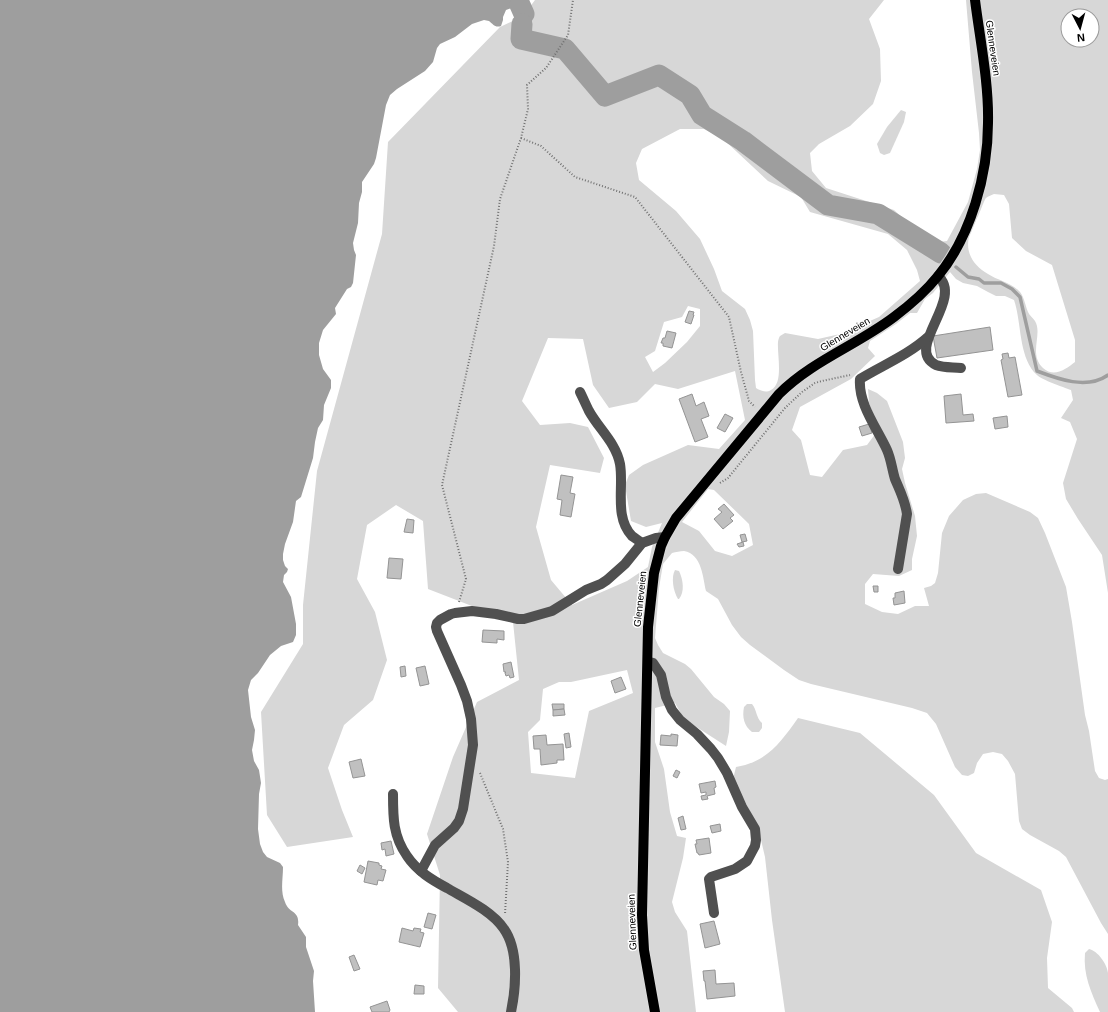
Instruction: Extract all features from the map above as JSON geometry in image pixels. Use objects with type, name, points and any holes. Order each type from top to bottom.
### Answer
[{"type":"main road","name":"Glenneveien","points":[[656,1012],[644,950],[642,915],[648,627],[651,590],[658,556],[665,537],[676,518],[779,394],[789,384],[812,367],[863,338],[884,324],[922,293],[938,276],[959,244],[978,195],[986,158],[988,123],[987,98],[974,0]]},
{"type":"street","points":[[938,276],[942,279],[946,288],[945,296],[928,337],[927,355],[933,363],[942,367],[961,368]]},
{"type":"street","points":[[898,569],[907,514],[906,506],[887,450],[863,400],[860,379],[907,353],[928,337]]},
{"type":"street","points":[[580,392],[590,412],[610,440],[617,454],[620,464],[621,504],[624,523],[632,535],[642,543]]},
{"type":"street","points":[[421,871],[435,845],[454,828],[459,821],[464,809],[472,753],[473,732],[467,701],[445,652],[436,627],[437,623],[451,614],[472,611],[518,619],[547,613],[558,608],[586,590],[607,580],[626,564],[642,543],[656,538],[665,537]]},
{"type":"street","points":[[648,662],[653,663],[661,675],[666,697],[672,710],[680,720],[702,739],[718,758],[727,773],[742,807],[755,829],[755,846],[747,861],[735,870],[711,877],[709,879],[714,913]]},
{"type":"street","points":[[393,794],[393,818],[396,833],[407,856],[421,871],[432,879],[478,906],[494,918],[504,929],[509,938],[515,968],[515,986],[511,1012]]},
{"type":"path","points":[[456,613],[466,579],[442,484],[494,246],[500,199],[521,138],[528,109],[527,85],[546,68],[568,35],[573,0]]},
{"type":"path","points":[[521,138],[541,146],[575,177],[635,197],[730,318],[741,372],[749,401],[763,414]]},
{"type":"path","points":[[701,487],[712,487],[728,478],[785,408],[810,386],[822,381],[853,375],[860,379]]},
{"type":"path","points":[[472,753],[503,829],[508,862],[504,929]]},
{"type":"shaded area","points":[[0,0],[519,0],[520,5],[506,10],[501,26],[496,26],[489,21],[484,20],[472,24],[455,37],[440,44],[437,48],[433,62],[425,71],[390,95],[386,105],[376,158],[374,164],[362,182],[358,223],[353,243],[356,255],[353,283],[351,287],[347,289],[335,308],[336,314],[323,330],[319,343],[319,355],[323,369],[331,380],[331,388],[324,405],[323,420],[318,428],[313,458],[301,497],[296,501],[293,522],[283,554],[285,566],[288,569],[284,575],[283,582],[291,597],[296,624],[296,635],[293,642],[281,646],[270,655],[258,673],[251,680],[248,690],[251,717],[255,730],[252,750],[254,761],[259,770],[261,783],[259,794],[258,829],[260,844],[267,857],[280,863],[283,867],[283,898],[289,909],[296,914],[298,925],[306,937],[306,947],[314,971],[313,981],[315,1012],[0,1012]]},
{"type":"shaded area","points":[[535,0],[884,0],[869,19],[880,49],[881,81],[873,104],[850,126],[819,144],[810,153],[812,171],[826,188],[894,210],[931,240],[939,242],[947,241],[968,202],[977,169],[980,150],[966,0],[1108,0],[1108,593],[1102,555],[1066,499],[1063,483],[1077,439],[1070,422],[1061,418],[1073,400],[1071,390],[1040,377],[1031,368],[1023,349],[1017,309],[1014,300],[1005,296],[996,296],[977,286],[963,283],[956,279],[950,272],[933,293],[925,299],[917,313],[910,313],[870,341],[868,348],[875,356],[851,379],[800,407],[792,430],[801,440],[810,475],[822,477],[843,450],[867,445],[879,429],[869,403],[868,389],[877,393],[887,401],[903,442],[905,458],[902,469],[915,516],[917,536],[912,559],[912,570],[899,576],[873,574],[865,584],[865,604],[882,612],[898,614],[915,606],[929,606],[924,588],[935,583],[938,573],[942,533],[949,516],[963,500],[976,494],[986,493],[1030,512],[1038,518],[1066,587],[1095,771],[1099,778],[1105,780],[1108,779],[1108,934],[1066,857],[1059,851],[1022,829],[1019,821],[1015,774],[1008,761],[1002,754],[993,752],[983,754],[977,763],[974,773],[968,776],[962,775],[955,767],[936,724],[927,713],[799,680],[741,637],[732,625],[718,599],[706,591],[701,567],[695,557],[690,553],[681,551],[672,553],[663,564],[659,588],[655,638],[663,653],[685,664],[691,669],[714,697],[724,704],[730,711],[729,732],[726,746],[684,719],[675,703],[655,708],[655,742],[664,769],[670,812],[677,836],[686,838],[683,858],[672,902],[675,912],[687,931],[696,1012],[458,1012],[438,988],[440,875],[427,834],[453,757],[477,702],[519,680],[513,622],[428,589],[423,521],[396,505],[367,525],[357,579],[375,612],[387,660],[373,700],[344,725],[328,768],[353,837],[287,847],[267,815],[261,712],[303,644],[303,605],[317,471],[382,234],[388,142],[500,27],[525,15]],"holes":[[[680,129],[704,129],[722,138],[768,181],[801,197],[810,212],[888,234],[907,250],[917,270],[920,281],[879,317],[840,334],[818,339],[785,333],[780,336],[778,342],[779,375],[777,381],[771,390],[760,390],[756,388],[755,380],[753,331],[745,309],[722,291],[714,269],[700,239],[676,211],[639,180],[636,163],[642,149]],[[994,194],[1004,195],[1009,204],[1012,238],[1026,251],[1052,265],[1075,340],[1075,362],[1060,371],[1047,371],[1039,362],[1036,350],[1038,332],[1037,326],[1029,313],[1020,292],[1011,285],[983,271],[975,263],[970,254],[968,248],[970,233],[985,199]],[[688,306],[700,309],[700,326],[687,342],[653,372],[645,357],[655,351],[664,322],[682,317]],[[548,338],[583,339],[593,385],[609,408],[637,402],[655,384],[678,389],[735,371],[745,420],[719,449],[688,445],[643,465],[629,475],[625,485],[631,521],[646,527],[662,523],[652,547],[648,567],[627,581],[572,605],[551,580],[536,527],[550,465],[600,473],[604,458],[588,427],[570,423],[540,425],[522,401]],[[708,489],[714,490],[749,524],[753,545],[732,556],[715,551],[699,531],[682,522]],[[627,670],[633,693],[589,711],[575,778],[531,773],[528,732],[540,720],[543,689],[559,682],[571,682]]]},
{"type":"shaded area","points":[[901,110],[906,112],[904,122],[890,153],[884,155],[880,153],[877,144],[887,127]]},
{"type":"shaded area","points":[[675,570],[679,571],[682,578],[683,589],[679,599],[676,596],[673,584]]},
{"type":"shaded area","points":[[747,704],[752,704],[762,723],[762,728],[759,732],[752,732],[745,724],[743,711]]},
{"type":"shaded area","points":[[798,718],[860,733],[934,795],[976,853],[1041,890],[1052,922],[1047,958],[1048,988],[1072,1008],[1074,1012],[785,1012],[765,857],[758,827],[733,779],[736,767],[756,761],[765,756],[786,735]]},
{"type":"shaded area","points":[[1089,949],[1099,955],[1107,969],[1108,1012],[1100,1012],[1088,983],[1085,969],[1085,953]]},
{"type":"building","points":[[689,311],[694,312],[691,324],[685,322]]},
{"type":"building","points":[[990,327],[993,350],[937,358],[933,336]]},
{"type":"building","points":[[667,331],[676,333],[672,348],[663,346],[663,343],[661,343],[663,338],[665,338]]},
{"type":"building","points":[[1008,353],[1009,358],[1015,357],[1022,395],[1008,397],[1001,360],[1003,359],[1002,354]]},
{"type":"building","points":[[692,394],[696,406],[704,402],[709,416],[701,419],[708,437],[695,442],[679,399]]},
{"type":"building","points":[[961,394],[963,415],[973,414],[974,421],[946,423],[944,396]]},
{"type":"building","points":[[725,414],[733,418],[725,432],[717,428]]},
{"type":"building","points":[[1007,416],[1008,427],[995,429],[993,418]]},
{"type":"building","points":[[869,424],[872,433],[862,436],[859,427]]},
{"type":"building","points":[[561,475],[573,477],[570,493],[575,494],[571,517],[560,515],[562,500],[557,499]]},
{"type":"building","points":[[724,504],[734,515],[730,518],[733,521],[723,529],[714,519],[722,512],[718,509]]},
{"type":"building","points":[[407,519],[414,520],[413,533],[404,532]]},
{"type":"building","points":[[745,534],[747,541],[742,542],[740,535]]},
{"type":"building","points":[[743,542],[744,546],[739,547],[737,544]]},
{"type":"building","points":[[389,558],[403,559],[401,579],[387,578]]},
{"type":"building","points":[[873,586],[878,586],[878,592],[874,592]]},
{"type":"building","points":[[904,591],[905,603],[894,605],[893,598],[895,598],[895,593]]},
{"type":"building","points":[[483,630],[504,631],[504,640],[497,639],[497,643],[482,642]]},
{"type":"building","points":[[511,662],[514,677],[510,678],[509,675],[506,676],[506,672],[504,672],[503,664]]},
{"type":"building","points":[[405,666],[406,676],[401,677],[400,667]]},
{"type":"building","points":[[425,666],[429,684],[420,686],[416,668]]},
{"type":"building","points":[[621,677],[626,689],[615,693],[611,681]]},
{"type":"building","points":[[552,704],[564,704],[564,709],[553,710]]},
{"type":"building","points":[[564,709],[565,715],[553,716],[553,710]]},
{"type":"building","points":[[569,733],[571,747],[566,748],[564,734]]},
{"type":"building","points":[[671,734],[678,735],[677,746],[660,745],[661,735],[671,736]]},
{"type":"building","points":[[546,735],[547,745],[563,744],[564,760],[557,760],[557,763],[541,765],[540,749],[534,749],[533,736]]},
{"type":"building","points":[[361,759],[365,776],[353,778],[349,762]]},
{"type":"building","points":[[676,770],[680,772],[677,778],[673,776]]},
{"type":"building","points":[[715,781],[715,794],[707,796],[708,799],[702,800],[701,796],[706,795],[706,792],[701,793],[699,784]]},
{"type":"building","points":[[683,816],[686,829],[681,830],[678,818]]},
{"type":"building","points":[[720,824],[721,831],[712,833],[710,826]]},
{"type":"building","points":[[709,838],[711,853],[699,855],[695,844],[697,844],[696,840]]},
{"type":"building","points":[[391,841],[394,854],[386,856],[385,849],[382,850],[381,843]]},
{"type":"building","points":[[368,861],[379,863],[379,865],[382,866],[381,869],[386,870],[383,881],[378,880],[377,885],[364,882]]},
{"type":"building","points":[[360,865],[365,868],[362,874],[357,871]]},
{"type":"building","points":[[428,913],[436,915],[432,929],[424,927]]},
{"type":"building","points":[[714,921],[720,944],[705,948],[700,924]]},
{"type":"building","points":[[402,928],[413,931],[414,928],[421,929],[420,932],[424,933],[420,947],[399,942]]},
{"type":"building","points":[[354,955],[360,969],[354,971],[349,957]]},
{"type":"building","points":[[715,970],[716,984],[734,983],[735,996],[707,999],[703,971]]},
{"type":"building","points":[[415,985],[424,986],[424,994],[414,994]]},
{"type":"building","points":[[387,1001],[390,1010],[389,1012],[372,1012],[370,1007]]},
{"type":"waterway","points":[[520,5],[524,14]]},
{"type":"waterway","points":[[522,24],[521,39],[565,49],[605,96],[659,75],[690,95],[702,115],[743,141],[828,205],[878,214],[941,253]]},
{"type":"waterway","points":[[956,267],[968,277],[979,279],[984,283],[1001,283],[1012,289],[1020,297],[1037,371],[1072,382],[1091,382],[1108,375]]}]
